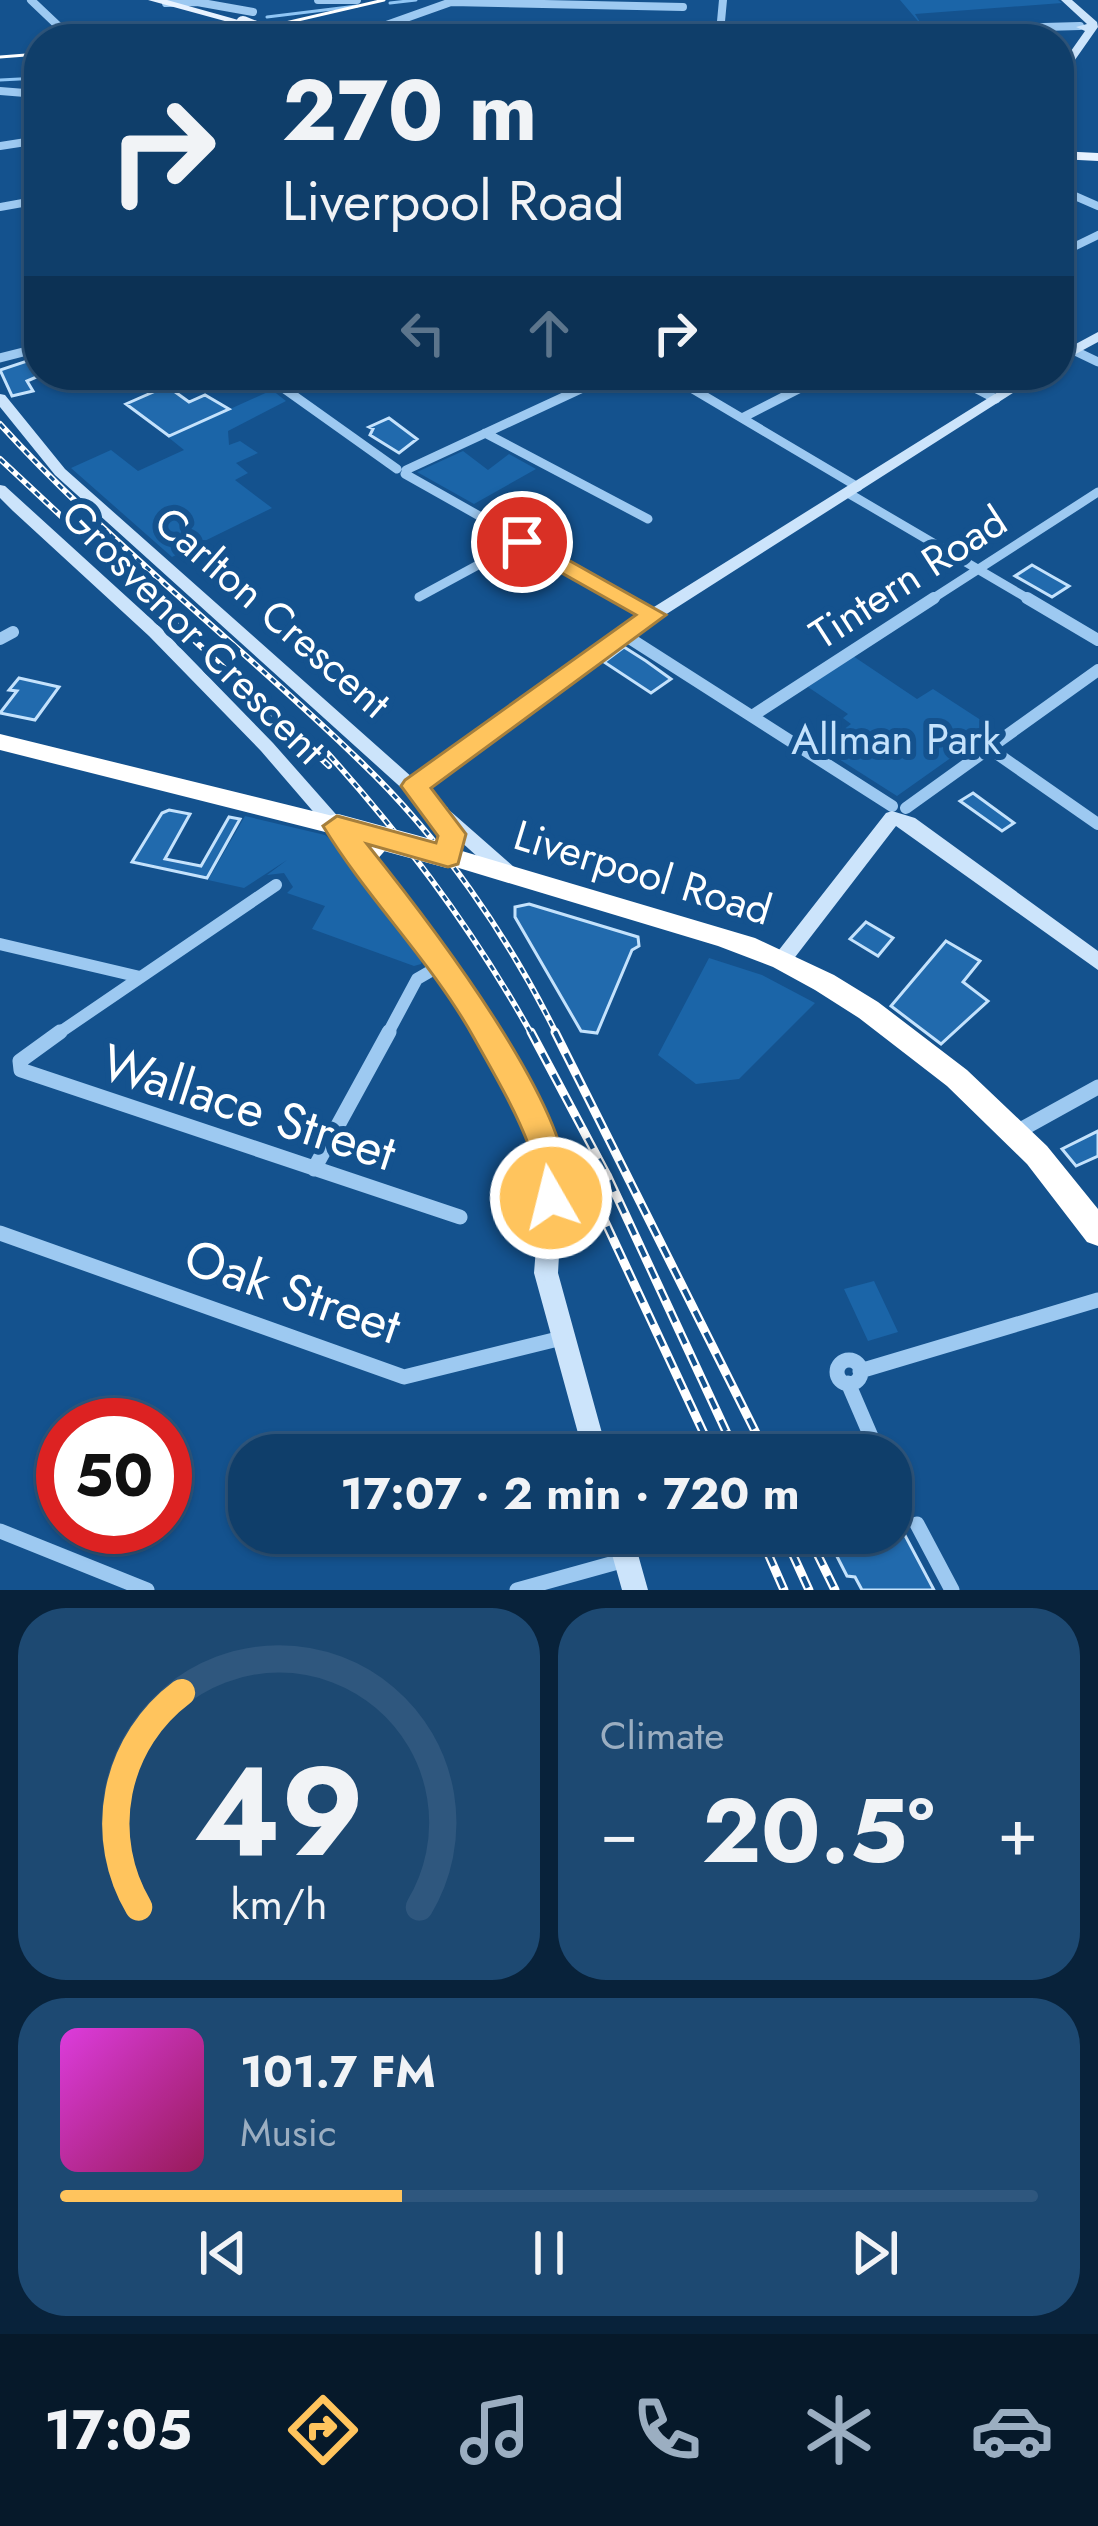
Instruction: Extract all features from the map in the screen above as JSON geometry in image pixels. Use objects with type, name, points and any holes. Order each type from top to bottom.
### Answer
[{"type":"highway","name":"Liverpool Road","points":[[2,744],[337,826],[376,847],[448,856],[506,872],[782,960],[880,1020],[1015,1134],[1061,1179],[1098,1233]]},
{"type":"highway","points":[[284,812],[312,799]]},
{"type":"highway","points":[[439,812],[454,840],[448,856]]},
{"type":"main road","points":[[1066,0],[1089,28]]},
{"type":"main road","points":[[160,2],[246,15],[260,24]]},
{"type":"main road","points":[[414,786],[623,634],[1010,390]]},
{"type":"main road","name":"Carlton Crescent","points":[[0,398],[60,472],[506,872]]},
{"type":"main road","name":"Grosvenor Crescent","points":[[0,489],[154,631],[337,826]]},
{"type":"main road","points":[[782,960],[899,813],[1098,962]]},
{"type":"main road","points":[[376,847],[484,1027],[549,1156],[553,1183],[545,1258],[590,1434]]},
{"type":"main road","points":[[624,1554],[635,1590]]},
{"type":"street","points":[[31,0],[56,24]]},
{"type":"street","points":[[246,15],[248,0]]},
{"type":"street","points":[[318,0],[357,0]]},
{"type":"street","points":[[389,24],[451,2],[682,4]]},
{"type":"street","points":[[513,24],[519,3]]},
{"type":"street","points":[[286,390],[402,471],[654,615]]},
{"type":"street","points":[[402,471],[578,390]]},
{"type":"street","points":[[694,390],[1098,640]]},
{"type":"street","points":[[742,418],[797,390]]},
{"type":"street","points":[[979,390],[996,399]]},
{"type":"street","points":[[485,433],[648,520]]},
{"type":"street","name":"Tintern Road","points":[[752,716],[1098,492]]},
{"type":"street","points":[[419,597],[522,542]]},
{"type":"street","points":[[0,639],[13,632]]},
{"type":"street","points":[[623,634],[899,813],[1098,670]]},
{"type":"street","points":[[989,748],[1098,824]]},
{"type":"street","points":[[0,944],[140,977],[276,885]]},
{"type":"street","points":[[314,1169],[414,984],[443,964]]},
{"type":"street","name":"Wallace Street","points":[[140,977],[30,1052],[19,1064],[26,1075],[460,1217]]},
{"type":"street","points":[[1015,1134],[1098,1087]]},
{"type":"street","name":"Oak Street","points":[[0,1233],[404,1377],[562,1338]]},
{"type":"street","points":[[868,1434],[854,1406],[854,1377],[1098,1300]]},
{"type":"street","points":[[917,1524],[952,1590]]},
{"type":"street","points":[[0,1531],[147,1590]]},
{"type":"street","points":[[517,1590],[603,1554]]},
{"type":"green space","points":[[900,0],[1062,3],[915,14],[920,24]]},
{"type":"green space","points":[[272,390],[286,401],[228,431],[229,445],[240,441],[258,453],[236,463],[248,473],[235,480],[272,508],[172,557],[71,468],[111,450],[138,471],[184,450],[168,437]]},
{"type":"green space","points":[[463,451],[488,470],[509,454],[536,469],[474,504],[417,472]]},
{"type":"green space","name":"Allman Park","points":[[853,656],[917,699],[933,689],[993,728],[897,796],[820,747],[851,724],[843,718],[848,714],[808,687]]},
{"type":"green space","points":[[245,816],[325,835],[347,854],[423,958],[421,964],[414,966],[312,929],[325,906],[287,893],[293,887],[284,873],[267,875],[287,860],[244,888],[208,880]]},
{"type":"green space","points":[[709,958],[762,975],[815,1003],[739,1079],[696,1084],[658,1055]]},
{"type":"green space","points":[[874,1281],[898,1332],[868,1341],[844,1289]]},
{"type":"building","points":[[24,362],[24,390],[33,391],[12,396],[0,370]]},
{"type":"building","points":[[158,390],[172,390],[189,402],[205,395],[229,409],[169,436],[126,404]]},
{"type":"building","points":[[389,418],[417,439],[399,453],[370,435],[373,429],[369,427]]},
{"type":"building","points":[[1032,565],[1069,586],[1052,597],[1015,576]]},
{"type":"building","points":[[624,647],[671,679],[651,693],[604,662]]},
{"type":"building","points":[[19,678],[59,687],[35,720],[0,713],[17,691],[9,690]]},
{"type":"building","points":[[973,793],[1014,823],[1002,831],[960,801]]},
{"type":"building","points":[[162,813],[190,814],[165,859],[201,866],[229,817],[240,819],[207,878],[132,862]]},
{"type":"building","points":[[529,904],[638,937],[639,946],[632,950],[597,1033],[581,1031],[515,917],[515,907]]},
{"type":"building","points":[[866,922],[893,938],[878,956],[850,939]]},
{"type":"building","points":[[946,941],[980,961],[963,982],[988,1001],[941,1044],[891,1006]]},
{"type":"building","points":[[1098,1131],[1098,1156],[1076,1166],[1062,1149]]},
{"type":"building","points":[[912,1549],[934,1590],[862,1590],[855,1577],[847,1576],[836,1554],[912,1554]]},
{"type":"waterway","points":[[390,3],[416,0]]},
{"type":"waterway","points":[[267,17],[357,6]]},
{"type":"waterway","points":[[0,80],[24,79]]},
{"type":"tram line","points":[[281,24],[384,0]]},
{"type":"tram line","points":[[0,57],[24,55]]},
{"type":"railway","points":[[0,424],[86,512],[315,719],[418,822],[517,961],[557,1035]]},
{"type":"railway","points":[[0,459],[329,766]]},
{"type":"railway","points":[[322,747],[435,885],[532,1035]]},
{"type":"railway","points":[[531,1032],[607,1175],[727,1434]]},
{"type":"railway","points":[[555,1032],[756,1434]]},
{"type":"railway","points":[[587,1183],[704,1434]]},
{"type":"railway","points":[[768,1554],[784,1590]]},
{"type":"railway","points":[[793,1554],[809,1590]]},
{"type":"railway","points":[[817,1554],[835,1590]]},
{"type":"route","points":[[522,542],[654,615],[414,786],[452,834],[448,856],[337,826],[422,934],[484,1027],[545,1144],[552,1169],[551,1198]]}]
